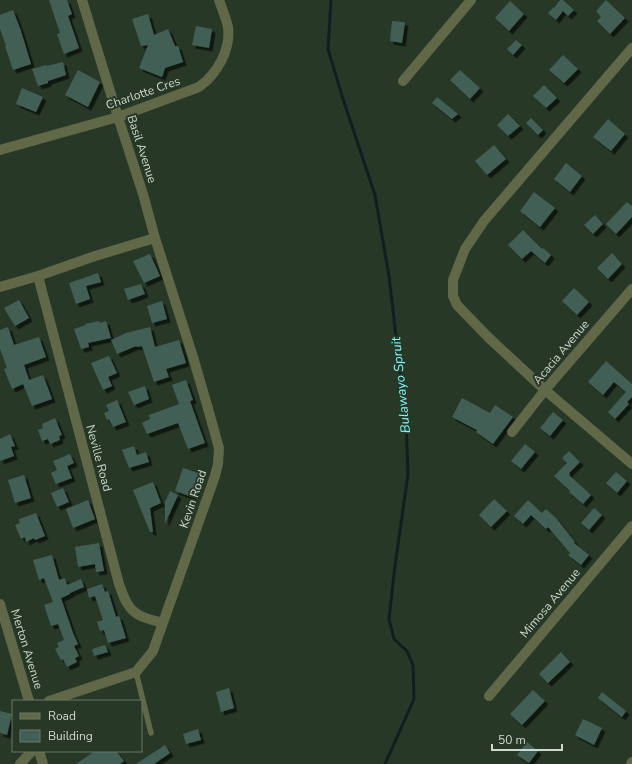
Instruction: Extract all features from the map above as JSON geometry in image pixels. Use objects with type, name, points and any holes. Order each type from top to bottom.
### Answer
[{"type":"street","name":"Basil Avenue","points":[[82,0],[143,194],[155,238]]},
{"type":"street","name":"Charlotte Cres","points":[[0,150],[118,117],[199,87],[219,66],[227,46],[228,27],[219,0]]},
{"type":"street","points":[[403,81],[471,0]]},
{"type":"street","points":[[632,48],[484,221],[465,249],[452,280],[453,296],[457,305],[488,337],[546,390],[632,464]]},
{"type":"street","points":[[0,287],[155,238]]},
{"type":"street","name":"Kevin Road","points":[[136,672],[154,651],[218,464],[218,448],[193,358],[155,238]]},
{"type":"street","name":"Neville Road","points":[[38,276],[119,584],[125,601],[132,610],[139,615],[164,623]]},
{"type":"street","name":"Acacia Avenue","points":[[512,432],[632,289]]},
{"type":"street","name":"Mimosa Avenue","points":[[489,696],[632,526]]},
{"type":"street","name":"Merton Avenue","points":[[0,604],[29,700]]},
{"type":"street","points":[[51,700],[136,672]]},
{"type":"street","points":[[20,764],[31,752]]},
{"type":"street","points":[[39,752],[43,764]]},
{"type":"lane","points":[[136,672],[151,733]]},
{"type":"building","points":[[49,0],[67,0],[72,14],[68,16],[79,48],[64,54],[57,34],[60,33]]},
{"type":"building","points":[[560,0],[563,0],[574,10],[568,16],[563,11],[556,20],[548,13]]},
{"type":"building","points":[[606,0],[625,18],[610,34],[597,21],[601,17],[596,11]]},
{"type":"building","points":[[510,1],[524,14],[509,31],[495,18]]},
{"type":"building","points":[[13,10],[31,64],[13,70],[0,29],[0,15]]},
{"type":"building","points":[[148,14],[154,35],[168,29],[175,46],[178,46],[183,62],[165,68],[162,77],[139,68],[148,45],[141,46],[132,19]]},
{"type":"building","points":[[392,21],[405,22],[402,43],[390,41]]},
{"type":"building","points":[[196,26],[212,29],[209,48],[192,45]]},
{"type":"building","points":[[516,40],[522,45],[513,55],[507,49]]},
{"type":"building","points":[[563,55],[578,69],[564,83],[549,70]]},
{"type":"building","points":[[63,62],[66,75],[38,86],[32,69]]},
{"type":"building","points":[[78,70],[100,82],[88,107],[65,95]]},
{"type":"building","points":[[460,70],[480,88],[470,99],[450,80]]},
{"type":"building","points":[[544,85],[557,98],[546,108],[533,96]]},
{"type":"building","points":[[22,88],[43,97],[36,112],[16,104]]},
{"type":"building","points":[[437,97],[458,114],[452,119],[432,103]]},
{"type":"building","points":[[508,114],[520,126],[508,136],[497,125]]},
{"type":"building","points":[[531,118],[543,130],[538,135],[526,123]]},
{"type":"building","points":[[608,119],[625,134],[611,151],[593,137]]},
{"type":"building","points":[[494,145],[506,159],[487,175],[475,161]]},
{"type":"building","points":[[566,163],[582,176],[570,192],[554,179]]},
{"type":"building","points":[[534,192],[555,208],[540,227],[520,211]]},
{"type":"building","points":[[627,202],[632,206],[632,217],[616,234],[606,224]]},
{"type":"building","points":[[595,215],[603,224],[593,234],[584,225]]},
{"type":"building","points":[[523,230],[542,249],[543,248],[551,255],[545,263],[531,251],[522,259],[508,245]]},
{"type":"building","points":[[612,253],[622,264],[608,279],[597,268]]},
{"type":"building","points":[[150,254],[160,276],[144,283],[133,261]]},
{"type":"building","points":[[98,273],[101,282],[86,286],[90,299],[76,304],[69,283]]},
{"type":"building","points":[[141,284],[145,294],[128,300],[124,289]]},
{"type":"building","points":[[574,288],[589,302],[577,315],[562,301]]},
{"type":"building","points":[[19,300],[29,318],[15,326],[4,308]]},
{"type":"building","points":[[162,301],[167,319],[152,323],[147,306]]},
{"type":"building","points":[[99,321],[100,323],[106,321],[111,338],[88,343],[89,347],[81,349],[74,329],[86,325],[85,324]]},
{"type":"building","points":[[8,327],[14,345],[39,337],[46,357],[24,365],[29,380],[43,375],[52,399],[32,406],[23,384],[12,389],[4,369],[7,368],[0,349],[0,330]]},
{"type":"building","points":[[150,327],[155,347],[179,340],[186,363],[166,369],[169,377],[154,382],[142,346],[136,346],[117,354],[111,340],[126,333]]},
{"type":"building","points":[[109,356],[117,373],[108,377],[112,386],[103,390],[91,363]]},
{"type":"building","points":[[606,361],[632,384],[632,397],[627,402],[629,404],[615,419],[608,412],[626,392],[614,382],[603,395],[588,382]]},
{"type":"building","points":[[186,380],[193,400],[190,401],[205,443],[188,449],[178,423],[147,434],[142,423],[150,419],[149,415],[179,404],[172,385]]},
{"type":"building","points":[[145,386],[149,399],[134,405],[128,392]]},
{"type":"building","points":[[462,398],[490,413],[495,405],[513,417],[493,444],[476,432],[477,430],[452,417]]},
{"type":"building","points":[[117,400],[126,422],[113,427],[109,419],[107,420],[104,413],[109,411],[106,405]]},
{"type":"building","points":[[553,412],[563,420],[550,436],[540,428]]},
{"type":"building","points":[[55,418],[62,435],[59,436],[60,440],[50,444],[48,439],[42,441],[38,430],[43,428],[42,424]]},
{"type":"building","points":[[10,434],[15,446],[11,447],[14,456],[0,461],[0,439]]},
{"type":"building","points":[[525,444],[535,452],[521,469],[511,461]]},
{"type":"building","points":[[134,446],[137,455],[146,452],[149,462],[129,468],[122,450]]},
{"type":"building","points":[[569,451],[580,462],[569,473],[569,475],[591,495],[583,504],[554,476],[567,463],[562,458]]},
{"type":"building","points":[[70,454],[74,463],[67,466],[72,478],[56,484],[51,473],[57,470],[53,461]]},
{"type":"building","points":[[183,468],[201,474],[192,497],[175,491]]},
{"type":"building","points":[[616,472],[627,481],[617,493],[606,483]]},
{"type":"building","points":[[24,475],[31,498],[15,503],[8,480]]},
{"type":"building","points":[[153,482],[161,503],[150,508],[153,532],[150,532],[133,490]]},
{"type":"building","points":[[63,488],[69,502],[57,507],[51,493]]},
{"type":"building","points":[[170,491],[178,495],[165,524],[165,502]]},
{"type":"building","points":[[494,499],[507,511],[491,527],[479,515]]},
{"type":"building","points":[[88,500],[95,519],[73,528],[66,509]]},
{"type":"building","points":[[528,500],[542,513],[546,509],[556,518],[575,542],[574,543],[589,555],[581,565],[568,555],[570,553],[548,527],[546,529],[531,515],[523,524],[514,516]]},
{"type":"building","points":[[594,508],[602,515],[589,530],[581,523]]},
{"type":"building","points":[[36,513],[45,536],[35,540],[34,538],[26,542],[25,537],[21,539],[15,525],[20,523],[19,519]]},
{"type":"building","points":[[99,543],[104,571],[96,572],[95,564],[78,567],[75,547]]},
{"type":"building","points":[[52,555],[59,580],[65,578],[67,585],[81,579],[84,587],[61,598],[78,644],[74,646],[79,656],[75,658],[77,662],[67,667],[55,649],[59,647],[57,643],[64,640],[58,624],[51,626],[44,605],[53,602],[44,578],[39,580],[33,560]]},
{"type":"building","points":[[102,584],[105,592],[108,591],[116,617],[119,616],[126,638],[108,643],[104,630],[100,631],[97,622],[103,620],[95,596],[89,598],[87,589]]},
{"type":"building","points":[[105,645],[108,652],[94,656],[92,649]]},
{"type":"building","points":[[561,652],[570,662],[548,683],[539,674]]},
{"type":"building","points":[[229,688],[234,708],[221,712],[216,692]]},
{"type":"building","points":[[533,690],[545,701],[522,725],[510,714]]},
{"type":"building","points":[[602,692],[626,711],[622,717],[598,698]]},
{"type":"building","points":[[0,711],[12,714],[7,735],[0,733]]},
{"type":"building","points":[[583,719],[602,728],[594,745],[575,735]]},
{"type":"building","points":[[198,729],[201,740],[186,744],[183,734]]},
{"type":"building","points":[[527,742],[538,751],[529,763],[517,755]]},
{"type":"building","points":[[165,745],[170,753],[154,764],[136,764]]},
{"type":"building","points":[[94,752],[117,752],[124,761],[120,764],[76,764]]},
{"type":"waterway","name":"Bulawayo Spruit","points":[[331,0],[328,49],[375,195],[389,276],[406,422],[408,474],[389,619],[394,639],[407,651],[413,665],[414,699],[385,764]]}]
